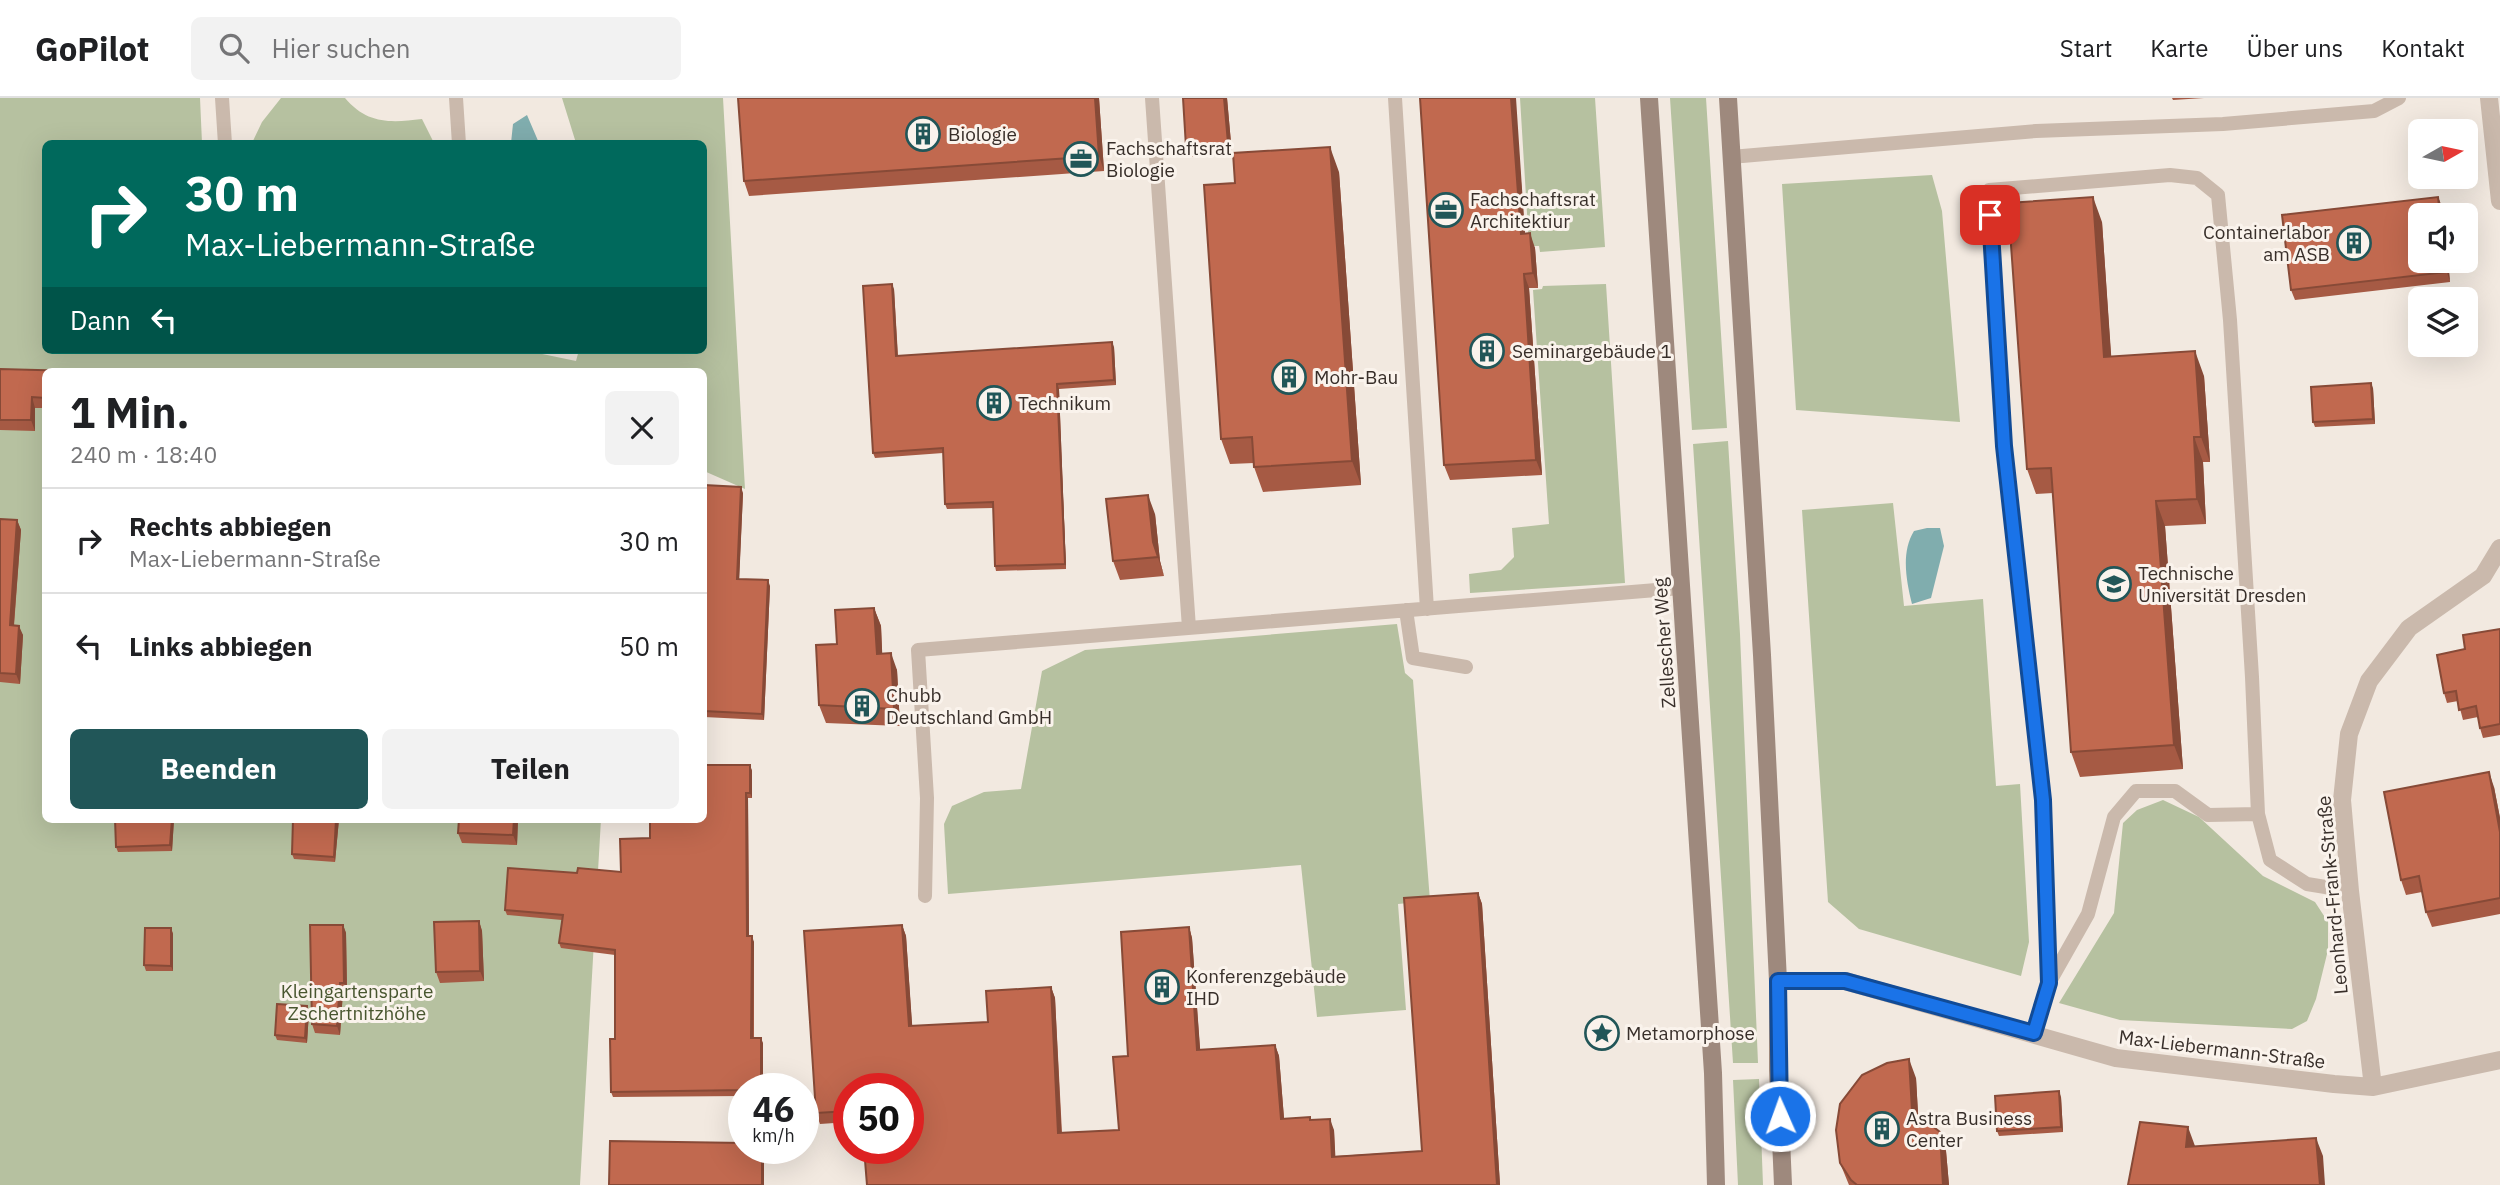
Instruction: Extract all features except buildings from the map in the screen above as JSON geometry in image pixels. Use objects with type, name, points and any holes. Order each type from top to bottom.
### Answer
[{"type":"main road","name":"Zellescher Weg","points":[[1649,98],[1713,1073],[1716,1185]]},
{"type":"main road","points":[[1728,98],[1762,655],[1778,981],[1778,1070],[1783,1185]]},
{"type":"street","points":[[2488,98],[2500,201]]},
{"type":"street","name":"Leonhard-Frank-Straße","points":[[2373,1087],[2342,800],[2350,734],[2369,681],[2409,628],[2483,576],[2500,548]]},
{"type":"street","name":"Max-Liebermann-Straße","points":[[1778,981],[1845,981],[2116,1058],[2373,1087],[2500,1060]]},
{"type":"lane","points":[[222,98],[225,140]]},
{"type":"lane","points":[[456,98],[459,140]]},
{"type":"lane","points":[[1152,98],[1189,628]]},
{"type":"lane","points":[[1395,98],[1427,609]]},
{"type":"lane","points":[[1728,98],[1735,98]]},
{"type":"lane","points":[[1731,157],[2036,131],[2223,124],[2374,111],[2399,98]]},
{"type":"lane","points":[[2049,983],[2043,800],[2004,446],[1989,190],[2170,175],[2197,178],[2218,195],[2230,320],[2258,814],[2270,860],[2307,884],[2349,883]]},
{"type":"lane","points":[[925,896],[927,798],[918,650],[1681,588]]},
{"type":"lane","points":[[1406,610],[1413,658],[1466,667]]},
{"type":"lane","points":[[2034,1033],[2049,983],[2088,914],[2114,817],[2136,791],[2175,791],[2208,815],[2258,814]]},
{"type":"green space","name":"Kleingartensparte Zschertnitzhöhe","points":[[0,98],[200,98],[202,140],[42,140],[42,354],[542,354],[576,361],[578,354],[707,354],[707,140],[575,140],[562,98],[723,98],[745,489],[707,472],[707,368],[42,368],[42,823],[601,823],[580,1185],[0,1185]]},
{"type":"green space","points":[[281,98],[345,98],[362,113],[380,120],[422,119],[432,140],[253,140],[262,122]]},
{"type":"green space","points":[[1520,98],[1595,98],[1605,247],[1540,252],[1539,246],[1529,246]]},
{"type":"green space","points":[[1670,98],[1706,98],[1727,428],[1692,430]]},
{"type":"green space","points":[[1932,175],[1942,211],[1960,422],[1796,410],[1782,184]]},
{"type":"green space","points":[[1606,284],[1625,583],[1470,593],[1469,574],[1501,570],[1514,557],[1512,528],[1549,524],[1533,290],[1542,289],[1543,286]]},
{"type":"green space","points":[[1728,441],[1740,634],[1758,1063],[1733,1063],[1693,444]]},
{"type":"green space","points":[[1893,503],[1904,606],[1983,599],[1996,786],[2020,784],[2029,942],[2021,976],[1859,929],[1828,902],[1802,510]]},
{"type":"green space","points":[[1397,624],[1405,673],[1413,680],[1430,901],[1398,904],[1406,1010],[1317,1017],[1301,865],[948,894],[944,824],[952,806],[984,792],[1021,789],[1042,671],[1085,650]]},
{"type":"green space","points":[[2163,800],[2199,817],[2263,876],[2315,902],[2328,922],[2328,950],[2316,999],[2307,1021],[2292,1029],[2120,1020],[2059,1003],[2114,913],[2123,823],[2137,810]]},
{"type":"green space","points":[[1759,1079],[1763,1185],[1738,1185],[1733,1080]]},
{"type":"water","points":[[527,115],[538,140],[511,140],[513,124]]},
{"type":"water","points":[[1940,528],[1944,546],[1931,598],[1912,604],[1907,576],[1907,548],[1914,531]]},
{"type":"place","name":"Biologie","points":[[923,134]]},
{"type":"place","name":"Fachschaftsrat Biologie","points":[[1081,159]]},
{"type":"place","name":"Fachschaftsrat Architektiur","points":[[1446,210]]},
{"type":"place","name":"Containerlabor am ASB","points":[[2354,243]]},
{"type":"place","name":"Seminargebäude 1","points":[[1487,351]]},
{"type":"place","name":"Mohr-Bau","points":[[1289,377]]},
{"type":"place","name":"Technikum","points":[[994,403]]},
{"type":"place","name":"Technische Universität Dresden","points":[[2114,584]]},
{"type":"place","name":"Chubb Deutschland GmbH","points":[[862,706]]},
{"type":"place","name":"Konferenzgebäude IHD","points":[[1162,987]]},
{"type":"place","name":"Metamorphose","points":[[1602,1033]]},
{"type":"place","name":"Astra Business Center","points":[[1882,1129]]},
{"type":"route","points":[[1780,1116],[1778,981],[1845,981],[2034,1033],[2049,983],[2043,800],[2004,446],[1990,215]]}]
